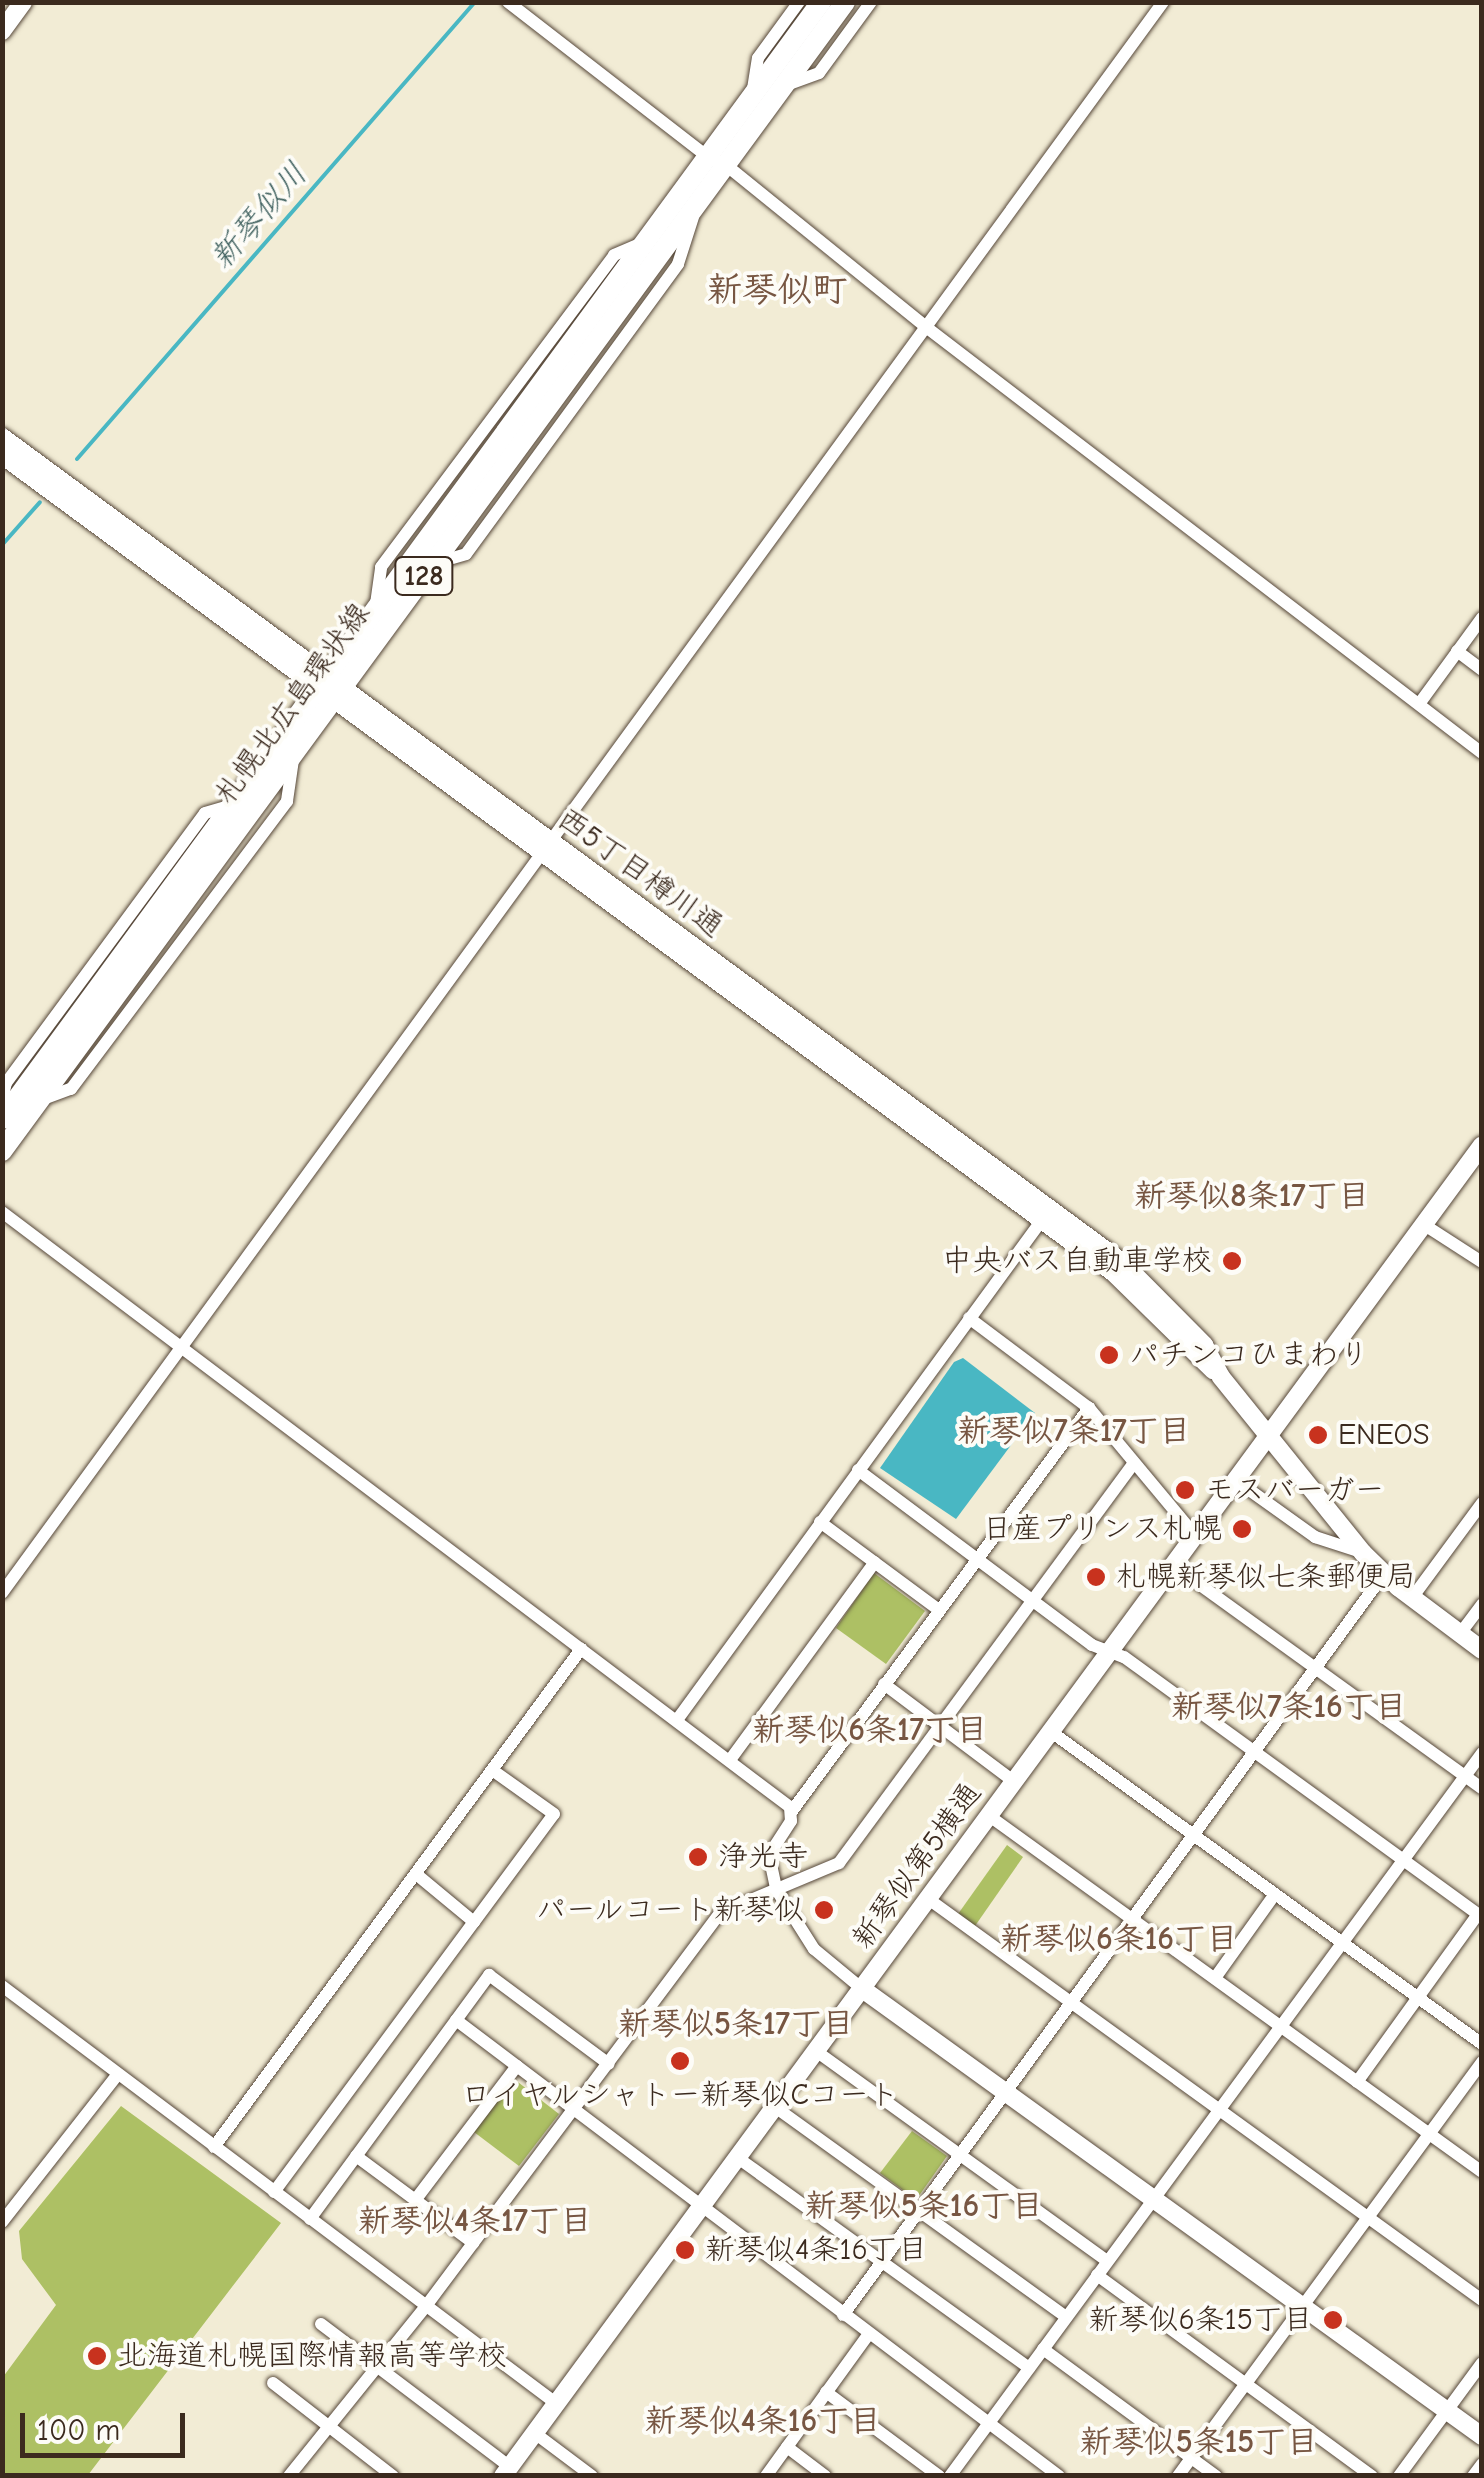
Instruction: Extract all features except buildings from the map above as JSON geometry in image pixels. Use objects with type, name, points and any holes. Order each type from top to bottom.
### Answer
[{"type":"main road","name":"札幌北広島環状線","points":[[2,1119],[234,804],[432,564],[696,205],[752,96],[821,2]]},
{"type":"main road","name":"札幌北広島環状線","points":[[2,1150],[294,753],[376,612],[647,241],[784,86],[845,2]]},
{"type":"street","points":[[2,31],[24,2]]},
{"type":"street","points":[[508,2],[1482,753]]},
{"type":"street","points":[[752,96],[758,58],[799,2]]},
{"type":"street","points":[[784,86],[819,73],[870,2]]},
{"type":"street","points":[[2,1593],[1163,2]]},
{"type":"street","name":"西5丁目樽川通","points":[[2,436],[330,689]]},
{"type":"street","name":"西5丁目樽川通","points":[[2,455],[547,847],[1045,1215],[1114,1273],[1192,1354],[1221,1376],[1384,1574],[1482,1650]]},
{"type":"street","points":[[1419,704],[1482,618]]},
{"type":"street","points":[[1457,651],[1482,670]]},
{"type":"street","points":[[2,1100],[6,1083],[205,813],[234,804]]},
{"type":"street","name":"新琴似第5横通","points":[[507,2471],[1266,1432],[1482,1145]]},
{"type":"street","points":[[2,1212],[730,1760],[792,1811]]},
{"type":"street","points":[[677,1720],[1045,1215]]},
{"type":"street","points":[[1423,1224],[1482,1262]]},
{"type":"street","points":[[969,1318],[1089,1408],[1194,1534]]},
{"type":"street","points":[[1089,1408],[792,1811],[791,1821],[769,1855],[776,1889],[814,1948],[862,1988],[1482,2436]]},
{"type":"street","points":[[288,2476],[426,2306],[720,1914],[839,1863],[1134,1462]]},
{"type":"street","points":[[858,1470],[1092,1645],[1124,1657],[1480,1916],[1357,2082]]},
{"type":"street","points":[[1234,1479],[1315,1537],[1363,1553]]},
{"type":"street","points":[[1412,1598],[1482,1504]]},
{"type":"street","points":[[820,1522],[939,1610]]},
{"type":"street","points":[[730,1760],[876,1562]]},
{"type":"street","points":[[1171,1564],[1482,1788]]},
{"type":"street","points":[[843,2314],[1384,1574]]},
{"type":"street","points":[[1460,1634],[1482,1604]]},
{"type":"street","points":[[214,2146],[581,1649]]},
{"type":"street","points":[[884,1684],[1014,1780]]},
{"type":"street","points":[[1050,1731],[1482,2044]]},
{"type":"street","points":[[950,2476],[1482,1753]]},
{"type":"street","points":[[274,2192],[554,1814],[492,1770]]},
{"type":"street","points":[[988,1815],[1482,2172]]},
{"type":"street","points":[[416,1874],[474,1922]]},
{"type":"street","points":[[1214,1978],[1275,1894]]},
{"type":"street","points":[[927,1898],[1482,2300]]},
{"type":"street","points":[[310,2219],[489,1975],[609,2064]]},
{"type":"street","points":[[2,1986],[557,2404]]},
{"type":"street","points":[[456,2020],[1059,2476]]},
{"type":"street","points":[[816,2051],[1107,2262]]},
{"type":"street","points":[[1178,2476],[1482,2062]]},
{"type":"street","points":[[416,2199],[517,2066]]},
{"type":"street","points":[[2,2222],[118,2074]]},
{"type":"street","points":[[774,2107],[1066,2317]]},
{"type":"street","points":[[356,2156],[473,2243]]},
{"type":"street","points":[[738,2158],[1029,2368]]},
{"type":"street","points":[[1097,2276],[1372,2476]]},
{"type":"street","points":[[321,2324],[507,2471]]},
{"type":"street","points":[[766,2476],[868,2335]]},
{"type":"street","points":[[1043,2349],[1216,2476]]},
{"type":"street","points":[[1398,2476],[1482,2362]]},
{"type":"street","points":[[273,2383],[393,2476]]},
{"type":"street","points":[[826,2392],[939,2476]]},
{"type":"street","points":[[536,2434],[592,2476]]},
{"type":"street","points":[[786,2447],[825,2476]]},
{"type":"street","points":[[1473,2476],[1482,2464]]},
{"type":"green space","points":[[874,1573],[925,1611],[886,1664],[836,1628]]},
{"type":"green space","points":[[1007,1845],[1023,1857],[975,1926],[958,1914]]},
{"type":"green space","points":[[514,2079],[559,2114],[519,2166],[474,2132]]},
{"type":"green space","name":"北海道札幌国際情報高等学校","points":[[121,2106],[281,2223],[88,2475],[3,2475],[3,2377],[56,2305],[22,2259],[19,2231]]},
{"type":"green space","points":[[912,2131],[947,2156],[916,2200],[880,2173]]},
{"type":"water","points":[[963,1358],[1035,1413],[956,1519],[880,1468],[954,1362]]},
{"type":"waterway","name":"新琴似川","points":[[77,459],[475,2]]},
{"type":"waterway","name":"新琴似川","points":[[2,545],[40,502]]},
{"type":"place","name":"中央バス自動車学校","points":[[1232,1261]]},
{"type":"place","name":"パチンコひまわり","points":[[1109,1355]]},
{"type":"place","name":"ENEOS","points":[[1318,1435]]},
{"type":"place","name":"モスバーガー","points":[[1185,1490]]},
{"type":"place","name":"日産プリンス札幌","points":[[1242,1529]]},
{"type":"place","name":"札幌新琴似七条郵便局","points":[[1096,1577]]},
{"type":"place","name":"浄光寺","points":[[698,1857]]},
{"type":"place","name":"パールコート新琴似","points":[[824,1910]]},
{"type":"place","name":"ロイヤルシャトー新琴似Cコート","points":[[680,2061]]},
{"type":"place","name":"新琴似4条16丁目","points":[[685,2250]]},
{"type":"place","name":"新琴似6条15丁目","points":[[1333,2320]]},
{"type":"place","name":"北海道札幌国際情報高等学校","points":[[97,2356]]},
{"type":"district","name":"新琴似町","points":[[777,290]]},
{"type":"district","name":"新琴似8条17丁目","points":[[1252,1196]]},
{"type":"district","name":"新琴似7条17丁目","points":[[1074,1431]]},
{"type":"district","name":"新琴似7条16丁目","points":[[1289,1707]]},
{"type":"district","name":"新琴似6条17丁目","points":[[870,1730]]},
{"type":"district","name":"新琴似6条16丁目","points":[[1119,1939]]},
{"type":"district","name":"新琴似5条17丁目","points":[[736,2024]]},
{"type":"district","name":"新琴似5条16丁目","points":[[924,2206]]},
{"type":"district","name":"新琴似4条17丁目","points":[[475,2221]]},
{"type":"district","name":"新琴似4条16丁目","points":[[763,2421]]},
{"type":"district","name":"新琴似5条15丁目","points":[[1199,2442]]}]
